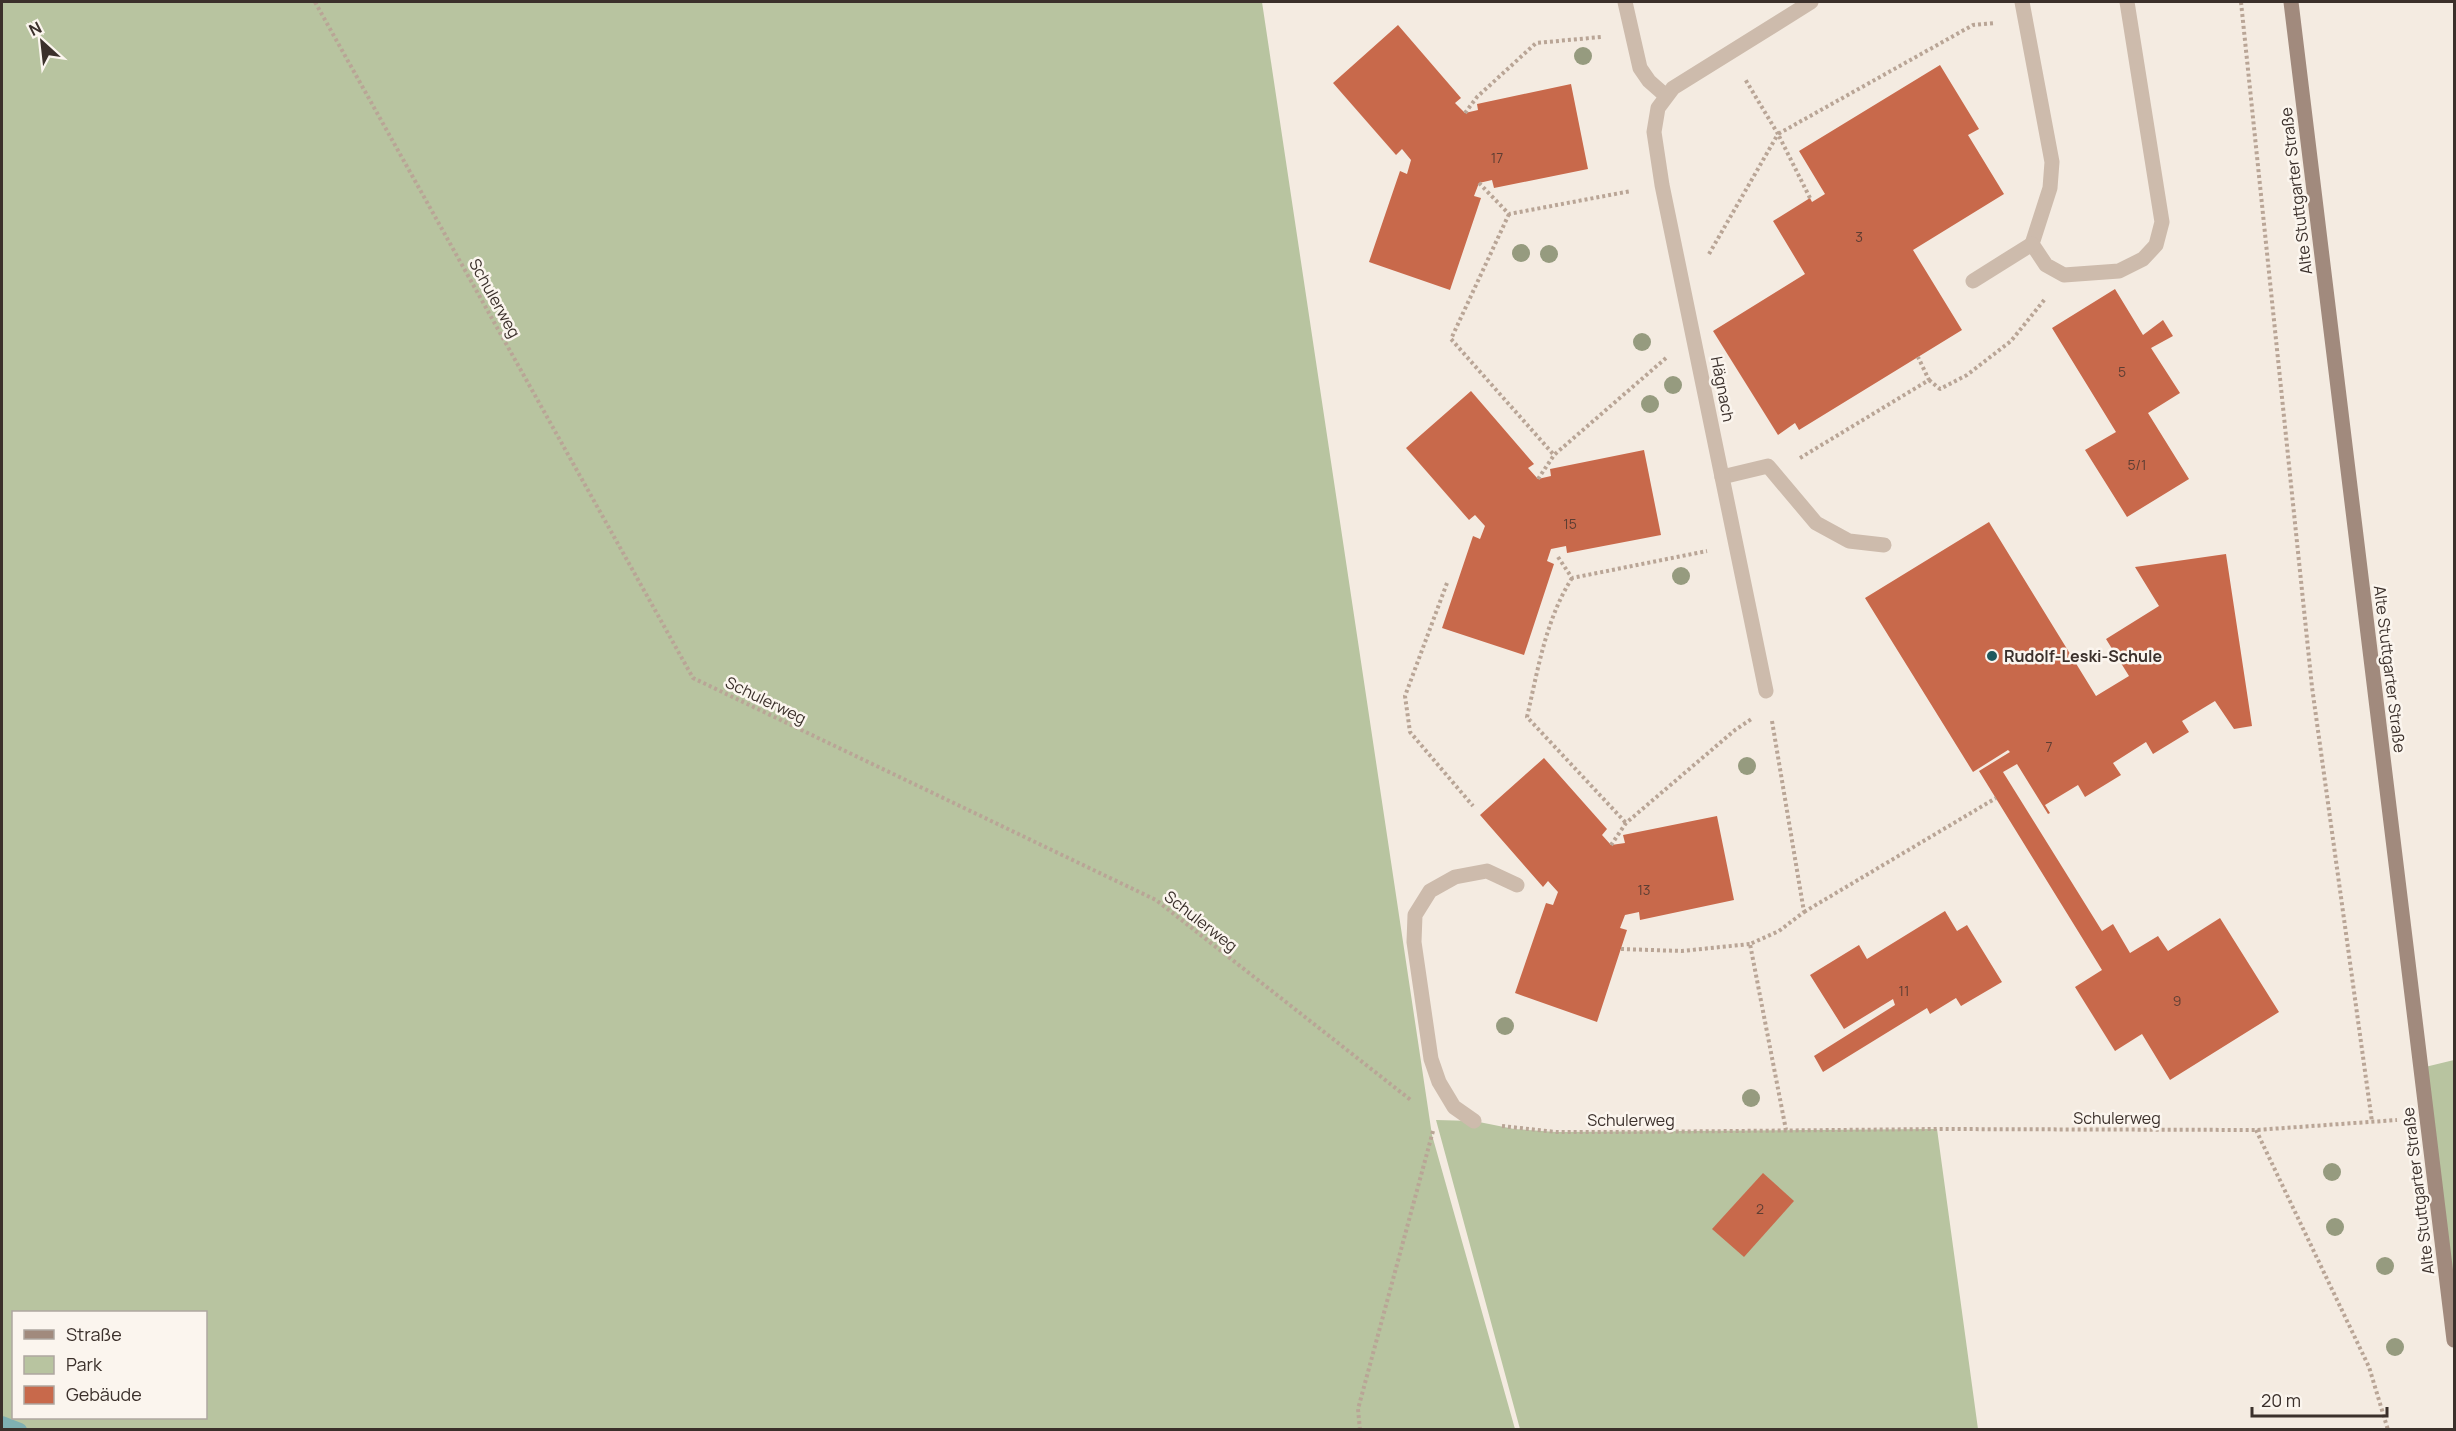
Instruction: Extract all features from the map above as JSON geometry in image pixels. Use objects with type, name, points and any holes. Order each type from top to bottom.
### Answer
[{"type":"street","name":"Alte Stuttgarter Straße","points":[[2291,2],[2454,1340]]},
{"type":"lane","points":[[1625,2],[1640,68],[1649,81],[1666,96],[1673,88],[1811,2]]},
{"type":"lane","points":[[1973,282],[2032,244],[2050,188],[2052,162],[2022,2]]},
{"type":"lane","points":[[2032,244],[2046,265],[2064,275],[2119,271],[2143,259],[2156,245],[2162,222],[2127,2]]},
{"type":"lane","name":"Hägnach","points":[[1666,96],[1658,108],[1654,132],[1662,185],[1766,691]]},
{"type":"lane","points":[[1722,477],[1768,466],[1816,523],[1849,541],[1884,545]]},
{"type":"lane","points":[[1474,1121],[1454,1107],[1439,1082],[1431,1059],[1414,942],[1415,915],[1430,891],[1455,877],[1487,871],[1518,885]]},
{"type":"path","name":"Schulerweg","points":[[315,2],[693,678],[1156,900],[1418,1106]]},
{"type":"path","points":[[2241,2],[2312,687],[2372,1122]]},
{"type":"path","points":[[1684,296],[1779,134],[1972,25],[2025,20]]},
{"type":"path","points":[[1465,113],[1477,97],[1536,43],[1632,34]]},
{"type":"path","points":[[1729,52],[1779,134],[1810,198]]},
{"type":"path","points":[[1479,183],[1509,214]]},
{"type":"path","points":[[1509,214],[1662,185]]},
{"type":"path","points":[[1509,214],[1451,339],[1554,455]]},
{"type":"path","points":[[1918,357],[1929,380],[1940,389],[1967,375],[2011,341],[2064,275]]},
{"type":"path","points":[[1538,479],[1554,455],[1693,334]]},
{"type":"path","points":[[1768,466],[1801,458],[1929,380]]},
{"type":"path","points":[[1626,823],[1527,717],[1542,647],[1562,594],[1572,578],[1737,545]]},
{"type":"path","points":[[1558,557],[1572,578]]},
{"type":"path","points":[[1447,583],[1404,696],[1410,732],[1473,806]]},
{"type":"path","points":[[1766,691],[1804,912]]},
{"type":"path","points":[[1611,845],[1626,823],[1735,730],[1752,718],[1770,710]]},
{"type":"path","points":[[1621,950],[1682,951],[1750,944],[1779,931],[1804,912],[1996,798]]},
{"type":"path","points":[[1750,944],[1785,1130]]},
{"type":"path","name":"Schulerweg","points":[[1360,1430],[1358,1409],[1436,1120],[1474,1121],[1514,1129],[1556,1132],[2256,1130],[2427,1116]]},
{"type":"path","points":[[2256,1130],[2369,1367],[2388,1430]]},
{"type":"green space","points":[[2,2],[1262,2],[1432,1135],[1515,1429],[2,1429]]},
{"type":"green space","points":[[2454,1060],[2454,1316],[2421,1068]]},
{"type":"green space","points":[[1436,1120],[1474,1121],[1514,1129],[1556,1132],[1937,1129],[1978,1429],[1520,1429]]},
{"type":"building","points":[[1398,25],[1461,98],[1455,103],[1465,113],[1478,110],[1477,104],[1571,84],[1588,169],[1494,188],[1492,180],[1479,183],[1474,196],[1481,198],[1450,290],[1369,262],[1400,171],[1407,174],[1411,160],[1402,149],[1396,155],[1333,83]]},
{"type":"building","points":[[1940,65],[1979,129],[1968,135],[2004,194],[1913,250],[1962,330],[1799,430],[1795,423],[1778,435],[1713,331],[1805,274],[1773,221],[1810,198],[1812,202],[1825,194],[1799,151]]},
{"type":"building","points":[[2115,289],[2143,335],[2163,320],[2173,336],[2151,348],[2180,393],[2148,413],[2189,479],[2127,517],[2085,450],[2116,432],[2052,328]]},
{"type":"building","points":[[1471,391],[1534,464],[1528,468],[1538,479],[1551,476],[1550,469],[1644,450],[1661,535],[1567,553],[1566,546],[1551,549],[1547,561],[1554,564],[1524,655],[1442,628],[1473,536],[1480,539],[1485,526],[1475,515],[1469,520],[1406,448]]},
{"type":"building","points":[[1989,522],[2096,696],[2129,676],[2106,639],[2159,606],[2135,567],[2226,554],[2252,726],[2234,729],[2215,701],[2182,721],[2189,732],[2153,754],[2146,742],[2113,763],[2121,775],[2085,797],[2078,785],[2045,805],[2050,813],[2048,814],[2017,764],[2003,772],[2102,931],[2113,924],[2130,953],[2158,936],[2168,951],[2220,918],[2279,1012],[2170,1080],[2142,1034],[2115,1051],[2075,987],[2102,970],[1979,771],[2010,752],[2008,750],[1973,772],[1865,598]]},
{"type":"building","points":[[1544,758],[1607,829],[1602,835],[1611,845],[1625,843],[1623,835],[1717,816],[1734,900],[1640,920],[1639,912],[1625,915],[1620,928],[1627,930],[1597,1022],[1515,993],[1546,903],[1553,905],[1558,892],[1548,881],[1543,887],[1480,815]]},
{"type":"building","points":[[1945,911],[1957,931],[1967,925],[2002,982],[1961,1006],[1956,998],[1930,1014],[1927,1008],[1823,1072],[1814,1056],[1895,1005],[1893,999],[1844,1029],[1810,975],[1859,945],[1867,959]]},
{"type":"building","points":[[1763,1173],[1794,1201],[1744,1257],[1712,1229]]},
{"type":"waterway","points":[[2,1423],[20,1430]]},
{"type":"place","name":"Rudolf-Leski-Schule","points":[[1992,656]]}]
